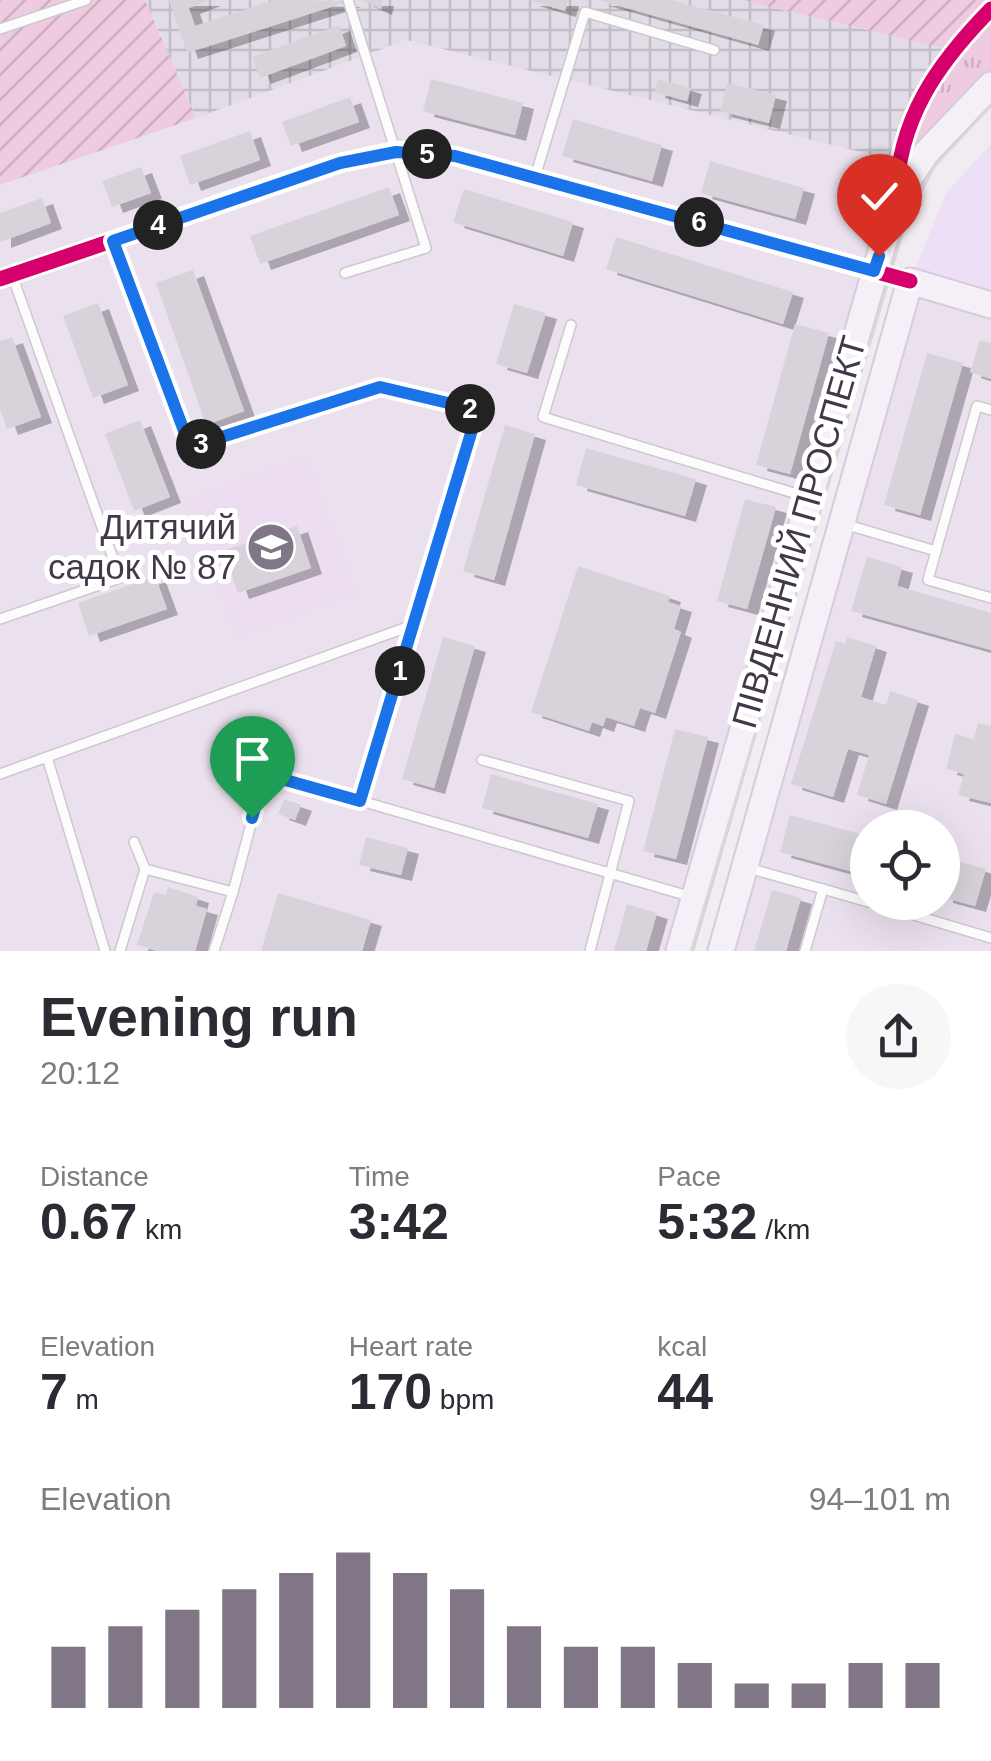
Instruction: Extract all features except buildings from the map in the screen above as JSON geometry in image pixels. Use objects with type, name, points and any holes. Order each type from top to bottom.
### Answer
[{"type":"main road","name":"ПІВДЕННИЙ ПРОСПЕКТ","points":[[679,951],[896,199],[926,153],[991,85]]},
{"type":"main road","name":"ПІВДЕННИЙ ПРОСПЕКТ","points":[[722,951],[910,281]]},
{"type":"main road","points":[[910,281],[991,305]]},
{"type":"street","points":[[896,199],[897,160],[918,97],[951,50],[991,8]]},
{"type":"street","points":[[6,277],[340,163],[396,152],[455,156],[910,281]]},
{"type":"lane","points":[[0,29],[86,0]]},
{"type":"lane","points":[[345,273],[426,248],[348,0]]},
{"type":"lane","points":[[536,177],[586,12],[714,50]]},
{"type":"lane","points":[[113,241],[190,447],[380,387],[478,410],[360,801]]},
{"type":"lane","points":[[0,619],[120,578],[6,277]]},
{"type":"lane","points":[[571,326],[543,417],[809,498]]},
{"type":"lane","points":[[991,410],[977,406],[928,580],[991,598]]},
{"type":"lane","points":[[842,524],[936,551]]},
{"type":"lane","points":[[0,774],[414,625]]},
{"type":"lane","points":[[47,757],[105,951]]},
{"type":"lane","points":[[482,760],[629,801],[590,951]]},
{"type":"lane","points":[[214,951],[264,774],[694,898]]},
{"type":"lane","points":[[120,951],[146,869],[134,842]]},
{"type":"lane","points":[[745,867],[850,897]]},
{"type":"lane","points":[[146,869],[232,892]]},
{"type":"lane","points":[[805,951],[823,889]]},
{"type":"lane","points":[[930,920],[991,938]]},
{"type":"shaded area","points":[[145,0],[741,0],[951,50],[897,161],[406,40],[196,118]]},
{"type":"shaded area","points":[[406,40],[897,161],[679,951],[0,951],[0,185]]},
{"type":"shaded area","points":[[991,144],[991,305],[910,281],[946,193]]},
{"type":"shaded area","points":[[910,281],[991,305],[991,951],[721,951]]},
{"type":"shaded area","name":"Дитячий садок № 87","points":[[306,456],[357,593],[237,638],[186,500]]},
{"type":"green space","points":[[0,0],[145,0],[196,118],[0,185]]},
{"type":"green space","points":[[741,0],[991,0],[991,9],[951,50]]},
{"type":"green space","points":[[991,9],[991,85],[926,153],[897,161],[918,97]]},
{"type":"tram line","points":[[691,951],[907,218],[935,166],[991,106]]},
{"type":"cycle path","points":[[896,199],[904,143],[924,95],[954,51],[991,9]]},
{"type":"cycle path","points":[[0,279],[340,163],[396,151],[455,156],[910,281]]},
{"type":"place","name":"Дитячий садок № 87","points":[[271,547]]},
{"type":"route","points":[[252,818],[264,774],[360,801],[478,410],[380,387],[190,447],[113,241],[340,163],[396,152],[455,156],[874,271],[879,256]]}]
